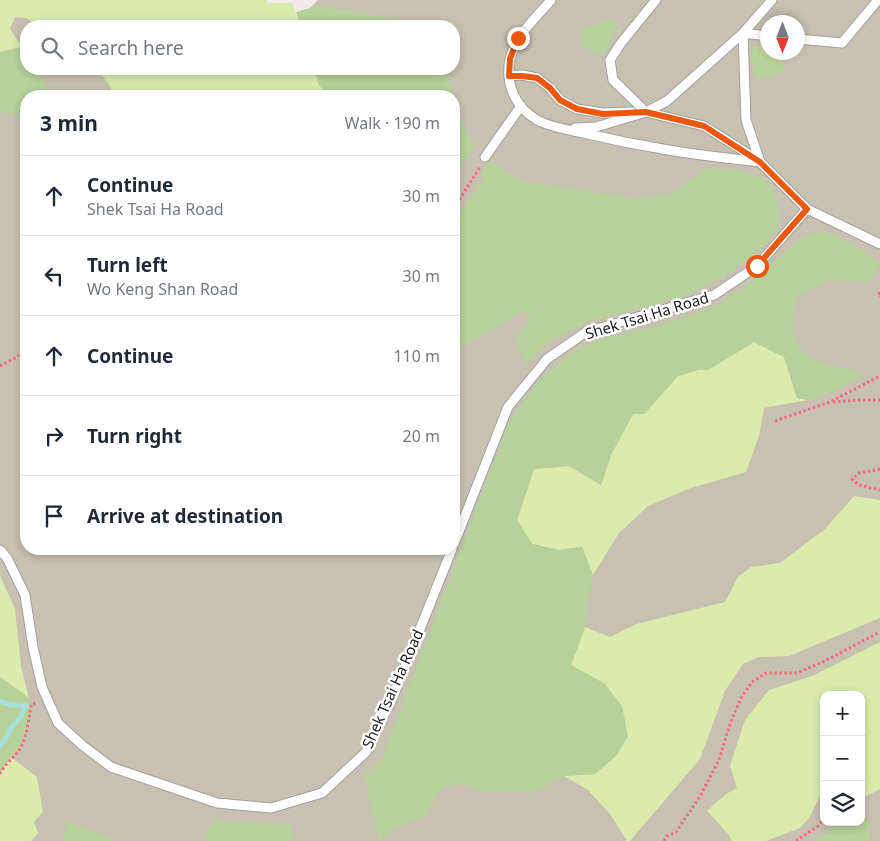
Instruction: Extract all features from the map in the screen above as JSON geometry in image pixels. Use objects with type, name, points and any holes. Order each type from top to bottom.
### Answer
[{"type":"lane","points":[[551,0],[518,38],[510,59],[510,82],[516,100],[525,111],[538,121],[617,141],[663,150],[760,162]]},
{"type":"lane","points":[[646,112],[613,80],[610,60],[621,43],[656,0]]},
{"type":"lane","points":[[564,129],[596,127],[646,112],[667,101],[743,33],[772,0]]},
{"type":"lane","points":[[805,40],[842,43],[878,0]]},
{"type":"lane","points":[[743,33],[760,35]]},
{"type":"lane","points":[[743,33],[746,120],[760,162]]},
{"type":"lane","points":[[509,76],[537,78],[550,88],[560,100],[577,109],[603,114],[646,112],[704,126],[760,162],[807,209],[880,244]]},
{"type":"lane","points":[[486,158],[521,106]]},
{"type":"lane","name":"Shek Tsai Ha Road","points":[[460,529],[508,407],[546,359],[586,332],[714,295],[757,266],[807,209]]},
{"type":"lane","name":"Shek Tsai Ha Road","points":[[0,550],[7,558],[25,595],[33,647],[42,687],[58,723],[82,745],[111,766],[217,802],[271,808],[322,793],[366,752],[392,699],[450,555]]},
{"type":"path","points":[[460,199],[486,158]]},
{"type":"path","points":[[880,292],[878,295],[880,296]]},
{"type":"path","points":[[0,366],[20,354]]},
{"type":"path","points":[[775,421],[830,402],[880,376]]},
{"type":"path","points":[[830,402],[880,400]]},
{"type":"path","points":[[880,469],[859,473],[852,479],[859,484],[880,490]]},
{"type":"path","points":[[664,841],[667,836],[676,832],[699,798],[718,760],[741,698],[752,682],[766,673],[797,673],[825,661],[880,632]]},
{"type":"path","points":[[0,774],[21,746],[29,722],[31,705],[47,698]]},
{"type":"path","points":[[796,841],[820,823]]},
{"type":"shaded area","points":[[0,0],[166,20],[20,20],[20,75],[460,75],[460,20],[298,20],[318,0],[880,0],[880,841],[0,841]]},
{"type":"green space","points":[[0,0],[266,0],[268,3],[292,3],[298,20],[29,20],[15,17],[10,29],[20,44],[20,47],[0,52]]},
{"type":"green space","points":[[317,6],[406,20],[298,20],[296,12]]},
{"type":"green space","points":[[610,19],[617,26],[607,51],[594,52],[582,46],[583,29]]},
{"type":"green space","points":[[760,45],[760,60],[781,60],[785,72],[756,80],[750,52]]},
{"type":"green space","points":[[20,47],[20,75],[40,75],[48,90],[20,90],[20,115],[0,111],[0,52]]},
{"type":"green space","points":[[102,75],[316,75],[319,85],[324,90],[111,90]]},
{"type":"green space","points":[[316,75],[449,75],[451,90],[324,90],[319,85]]},
{"type":"green space","points":[[460,117],[468,135],[475,147],[460,167]]},
{"type":"green space","points":[[489,161],[521,181],[636,199],[671,194],[707,168],[737,170],[763,178],[774,190],[779,208],[779,224],[768,242],[731,272],[681,298],[583,323],[550,341],[525,365],[516,338],[531,318],[523,310],[494,329],[460,347],[460,213],[483,180],[481,175]]},
{"type":"green space","points":[[824,232],[839,238],[853,245],[880,263],[880,265],[869,282],[828,280],[797,296],[792,327],[799,348],[817,361],[864,374],[838,389],[808,400],[797,398],[784,357],[754,342],[708,370],[698,370],[678,376],[644,414],[633,414],[611,455],[601,485],[569,466],[534,469],[517,520],[532,544],[559,550],[582,547],[593,575],[587,604],[585,627],[571,665],[605,684],[622,706],[628,736],[617,755],[595,774],[564,776],[534,792],[488,792],[459,784],[439,789],[427,815],[397,827],[379,841],[364,774],[381,761],[508,424],[539,380],[577,349],[604,338],[646,329],[700,312],[720,303],[755,279],[803,237]]},
{"type":"green space","points":[[754,342],[784,357],[797,398],[808,400],[764,408],[759,436],[746,472],[688,489],[648,506],[619,533],[593,575],[582,547],[559,550],[532,544],[517,520],[534,469],[569,466],[601,485],[611,455],[633,414],[644,414],[678,376],[698,370],[708,370]]},
{"type":"green space","points":[[854,496],[880,500],[880,618],[789,656],[759,657],[743,664],[725,691],[700,759],[630,841],[627,841],[610,814],[588,790],[564,776],[595,774],[605,684],[571,665],[585,627],[610,637],[636,624],[725,602],[738,577],[751,567],[780,563],[825,529]]},
{"type":"green space","points":[[0,575],[15,609],[21,666],[29,698],[0,677]]},
{"type":"green space","points":[[880,642],[880,789],[865,797],[865,691],[820,691],[820,796],[809,818],[800,828],[766,841],[732,841],[707,811],[726,794],[737,788],[730,766],[745,720],[769,690],[812,676]]},
{"type":"green space","points":[[0,677],[28,698],[30,708],[29,722],[23,742],[0,774]]},
{"type":"green space","points":[[11,757],[37,777],[43,812],[34,822],[38,833],[31,841],[0,841],[0,774]]},
{"type":"green space","points":[[865,819],[870,821],[870,841],[814,841],[827,833],[832,826],[865,826]]},
{"type":"green space","points":[[211,821],[290,825],[293,841],[205,841]]},
{"type":"green space","points":[[67,822],[112,839],[114,841],[63,841]]},
{"type":"waterway","points":[[0,701],[11,705],[26,705],[21,716],[0,745]]},
{"type":"route","points":[[518,38],[510,59],[509,76],[537,78],[550,88],[560,100],[577,109],[603,114],[646,112],[704,126],[760,162],[807,209],[757,266]]}]
